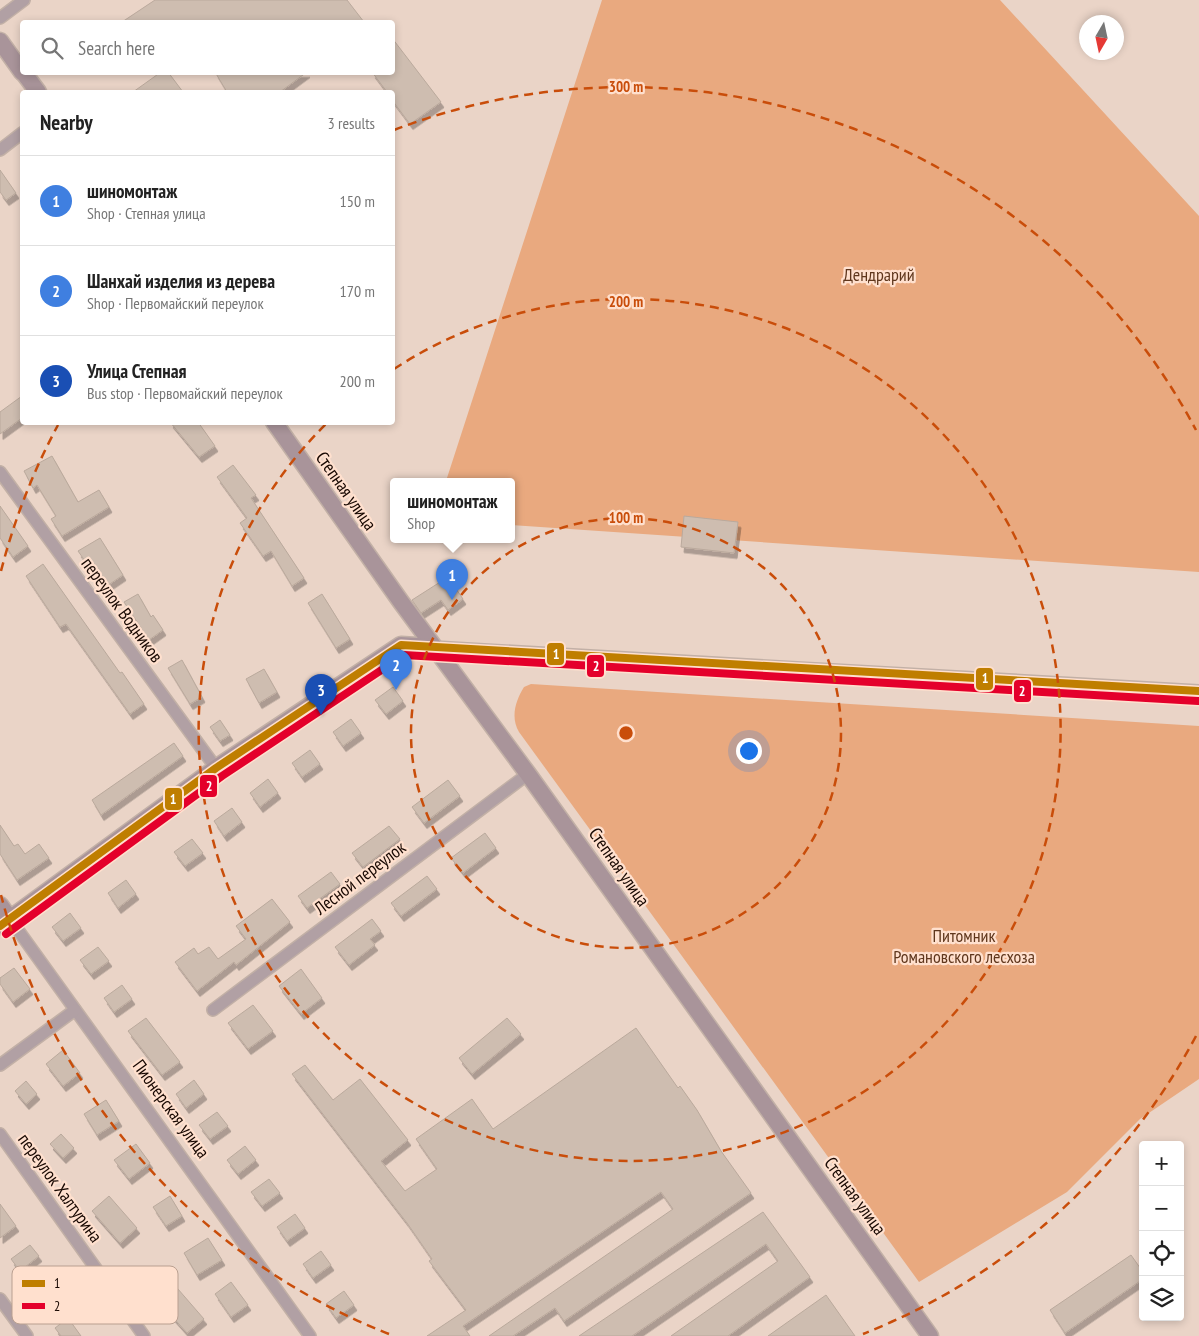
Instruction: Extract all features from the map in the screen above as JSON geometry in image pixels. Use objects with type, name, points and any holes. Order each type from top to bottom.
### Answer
[{"type":"main road","points":[[0,41],[20,68]]},
{"type":"main road","points":[[25,75],[36,90]]},
{"type":"main road","name":"Степная улица","points":[[276,425],[433,647],[528,774],[930,1336]]},
{"type":"main road","points":[[5,922],[216,768],[401,646],[433,647]]},
{"type":"main road","name":"Пионерская улица","points":[[0,905],[5,922]]},
{"type":"street","points":[[0,18],[24,0]]},
{"type":"street","points":[[0,150],[20,135]]},
{"type":"street","name":"переулок Водников","points":[[0,472],[216,768]]},
{"type":"street","points":[[433,647],[1199,691]]},
{"type":"street","name":"Лесной переулок","points":[[214,1010],[528,774]]},
{"type":"street","name":"Пионерская улица","points":[[5,922],[75,1010],[310,1336]]},
{"type":"street","points":[[0,1065],[75,1010]]},
{"type":"street","name":"переулок Халтурина","points":[[0,1134],[94,1266]]},
{"type":"street","points":[[0,1299],[12,1315]]},
{"type":"street","points":[[18,1324],[27,1336]]},
{"type":"street","name":"переулок Халтурина","points":[[135,1324],[144,1336]]},
{"type":"green space","name":"Дендрарий","points":[[602,0],[1000,0],[1199,216],[1199,572],[515,525],[515,478],[447,478]]},
{"type":"green space","name":"Питомник Романовского лесхоза","points":[[531,684],[1199,726],[1199,1079],[1140,1119],[1067,1192],[919,1282],[519,732],[516,726],[515,709],[524,687]]},
{"type":"building","points":[[155,0],[347,0],[362,20],[125,20]]},
{"type":"building","points":[[395,42],[441,102],[410,124],[395,104],[395,90],[386,90],[374,75],[395,75]]},
{"type":"building","points":[[157,75],[170,75],[182,90],[136,90]]},
{"type":"building","points":[[217,75],[303,75],[283,90],[226,90]]},
{"type":"building","points":[[0,170],[16,193],[6,200],[0,192]]},
{"type":"building","points":[[20,397],[20,419],[0,434],[0,412]]},
{"type":"building","points":[[172,425],[200,425],[215,446],[199,457]]},
{"type":"building","points":[[52,456],[78,502],[99,490],[109,507],[62,536],[51,519],[56,516],[37,485],[33,488],[24,471]]},
{"type":"building","points":[[233,465],[256,495],[251,498],[304,578],[292,586],[271,551],[263,556],[240,523],[247,518],[217,477]]},
{"type":"building","points":[[0,506],[28,546],[13,557],[0,538]]},
{"type":"building","points":[[684,516],[738,522],[734,553],[681,547]]},
{"type":"building","points":[[100,538],[123,575],[104,588],[78,551]]},
{"type":"building","points":[[43,564],[144,704],[130,714],[66,624],[60,627],[26,576]]},
{"type":"building","points":[[448,577],[463,599],[448,610],[441,600],[421,613],[412,600]]},
{"type":"building","points":[[138,594],[151,617],[153,615],[163,630],[149,640],[124,602]]},
{"type":"building","points":[[322,594],[350,639],[336,648],[308,603]]},
{"type":"building","points":[[182,660],[202,697],[190,704],[168,668]]},
{"type":"building","points":[[264,669],[277,692],[259,703],[246,679]]},
{"type":"building","points":[[393,687],[403,701],[386,714],[375,700]]},
{"type":"building","points":[[351,719],[361,733],[343,746],[333,732]]},
{"type":"building","points":[[220,720],[230,735],[220,741],[210,727]]},
{"type":"building","points":[[174,743],[183,756],[101,815],[92,800]]},
{"type":"building","points":[[310,750],[320,764],[302,777],[292,763]]},
{"type":"building","points":[[268,779],[278,793],[260,807],[250,793]]},
{"type":"building","points":[[448,780],[460,796],[424,823],[412,807]]},
{"type":"building","points":[[232,808],[242,822],[224,836],[214,821]]},
{"type":"building","points":[[0,825],[14,846],[18,844],[25,854],[39,844],[49,858],[17,880],[0,854]]},
{"type":"building","points":[[389,826],[400,839],[363,867],[352,853]]},
{"type":"building","points":[[485,833],[496,848],[463,873],[451,858]]},
{"type":"building","points":[[192,839],[203,853],[185,866],[174,852]]},
{"type":"building","points":[[331,872],[340,884],[307,908],[298,896]]},
{"type":"building","points":[[427,876],[437,889],[401,916],[391,903]]},
{"type":"building","points":[[126,880],[136,894],[118,908],[108,893]]},
{"type":"building","points":[[272,899],[290,922],[236,965],[234,962],[197,991],[175,962],[194,948],[198,954],[209,947],[218,959],[246,939],[236,926]]},
{"type":"building","points":[[70,913],[81,928],[63,941],[52,927]]},
{"type":"building","points":[[372,919],[381,931],[370,939],[375,945],[349,965],[335,947]]},
{"type":"building","points":[[98,947],[109,961],[91,974],[80,960]]},
{"type":"building","points":[[14,968],[30,989],[13,1002],[0,984],[0,978]]},
{"type":"building","points":[[301,969],[322,998],[301,1014],[279,986]]},
{"type":"building","points":[[122,985],[132,999],[114,1012],[104,998]]},
{"type":"building","points":[[253,1005],[273,1031],[248,1049],[228,1023]]},
{"type":"building","points":[[146,1018],[180,1062],[162,1075],[128,1031]]},
{"type":"building","points":[[507,1018],[521,1034],[472,1074],[459,1058]]},
{"type":"building","points":[[636,1028],[678,1088],[680,1086],[697,1110],[721,1151],[751,1193],[564,1321],[555,1308],[513,1336],[489,1336],[673,1209],[661,1192],[463,1326],[470,1336],[427,1336],[466,1310],[429,1261],[432,1259],[407,1223],[292,1074],[305,1065],[333,1100],[360,1079],[408,1140],[381,1161],[405,1191],[437,1169],[416,1139],[472,1099],[493,1129]]},
{"type":"building","points":[[63,1050],[80,1073],[63,1086],[46,1064]]},
{"type":"building","points":[[194,1080],[204,1094],[186,1108],[176,1094]]},
{"type":"building","points":[[26,1081],[37,1094],[26,1104],[15,1091]]},
{"type":"building","points":[[106,1100],[119,1121],[97,1135],[84,1114]]},
{"type":"building","points":[[217,1112],[228,1126],[210,1139],[199,1125]]},
{"type":"building","points":[[61,1134],[74,1148],[63,1158],[50,1144]]},
{"type":"building","points":[[136,1144],[150,1163],[129,1179],[114,1160]]},
{"type":"building","points":[[245,1146],[256,1160],[238,1174],[227,1160]]},
{"type":"building","points":[[269,1179],[280,1193],[262,1206],[251,1192]]},
{"type":"building","points":[[109,1196],[137,1228],[120,1243],[92,1211]]},
{"type":"building","points":[[170,1196],[182,1216],[166,1226],[153,1207]]},
{"type":"building","points":[[0,1204],[16,1226],[0,1238]]},
{"type":"building","points":[[763,1212],[810,1277],[728,1336],[671,1336],[778,1261],[766,1244],[632,1336],[579,1336]]},
{"type":"building","points":[[295,1214],[305,1228],[287,1241],[277,1227]]},
{"type":"building","points":[[208,1238],[222,1260],[197,1275],[184,1253]]},
{"type":"building","points":[[30,1245],[39,1256],[26,1266],[16,1266],[11,1259]]},
{"type":"building","points":[[321,1251],[331,1265],[313,1278],[303,1264]]},
{"type":"building","points":[[1131,1255],[1139,1266],[1139,1282],[1065,1333],[1050,1310]]},
{"type":"building","points":[[231,1282],[248,1305],[231,1317],[215,1294]]},
{"type":"building","points":[[178,1289],[204,1319],[187,1333],[178,1323]]},
{"type":"building","points":[[344,1291],[354,1305],[336,1318],[326,1304]]},
{"type":"building","points":[[826,1295],[855,1336],[768,1336]]},
{"type":"building","points":[[60,1324],[72,1324],[81,1336],[61,1336],[55,1328]]},
{"type":"transit line","name":"1","points":[[0,926],[216,768],[401,645],[1199,691]]},
{"type":"transit line","name":"2","points":[[6,934],[222,776],[404,655],[1198,701]]},
{"type":"place","name":"шиномонтаж","points":[[452,600]]},
{"type":"place","name":"Шанхай изделия из дерева","points":[[396,690]]},
{"type":"place","name":"Улица Степная","points":[[321,715]]}]
